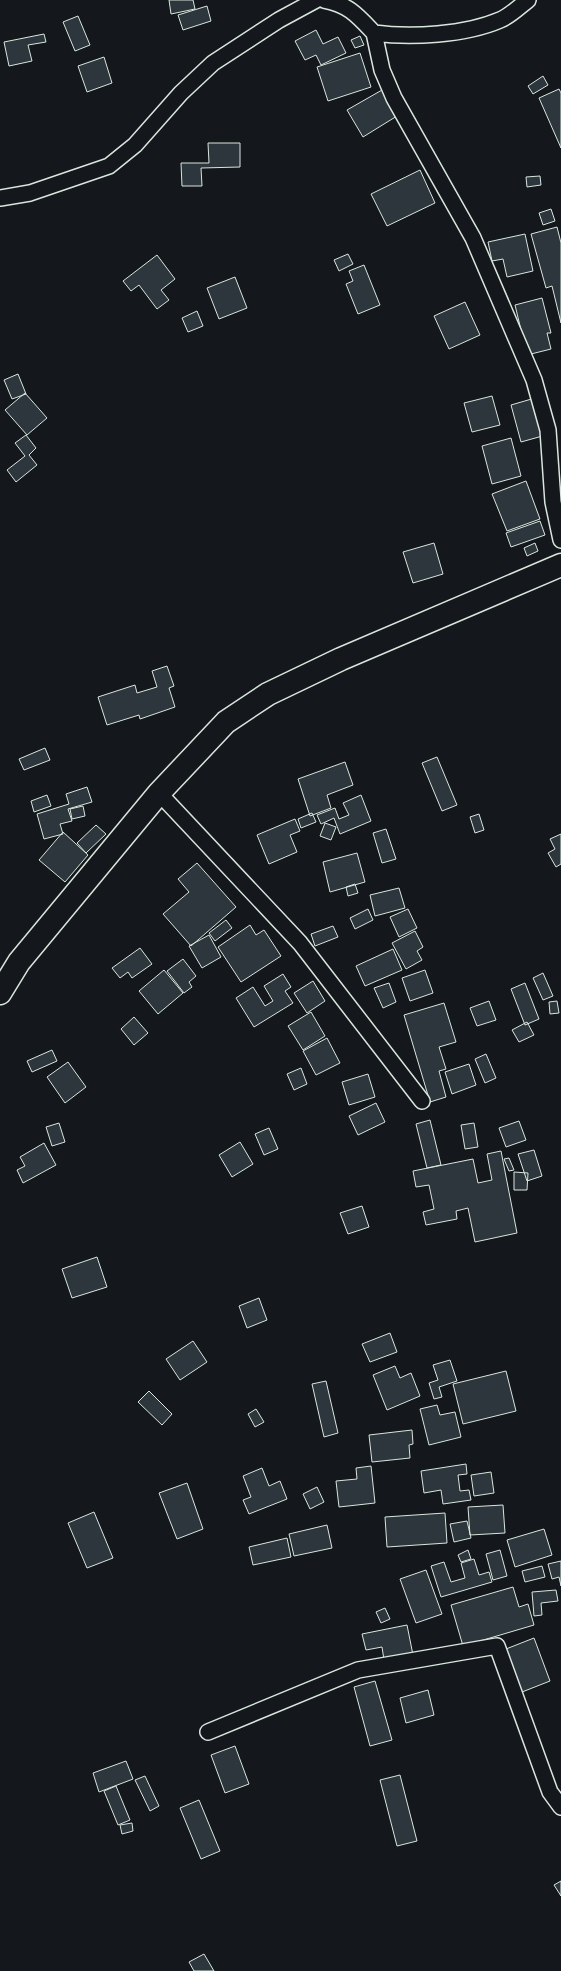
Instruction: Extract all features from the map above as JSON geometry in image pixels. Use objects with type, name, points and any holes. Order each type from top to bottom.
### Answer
[{"type":"main road","points":[[0,993],[19,962],[159,793],[226,722],[268,694],[341,659],[561,565]]},
{"type":"street","points":[[0,198],[30,193],[109,166],[135,145],[181,93],[213,63],[279,20],[316,0]]},
{"type":"street","points":[[324,0],[336,2],[354,12],[374,33],[382,70],[394,98],[473,238],[534,380],[548,430],[553,502],[561,540]]},
{"type":"street","points":[[374,33],[398,36],[460,31],[501,20],[528,0]]},
{"type":"street","points":[[159,793],[300,943],[422,1101]]},
{"type":"street","points":[[208,1732],[358,1670],[497,1646],[550,1792],[561,1807]]},
{"type":"building","points":[[169,0],[193,0],[195,9],[171,14]]},
{"type":"building","points":[[207,6],[211,21],[183,30],[178,15]]},
{"type":"building","points":[[78,16],[90,45],[75,51],[63,22]]},
{"type":"building","points":[[316,30],[323,44],[338,37],[346,53],[321,65],[316,55],[305,60],[295,41]]},
{"type":"building","points":[[44,34],[46,42],[28,45],[32,61],[9,66],[4,42]]},
{"type":"building","points":[[360,36],[364,45],[355,48],[351,40]]},
{"type":"building","points":[[360,53],[371,87],[328,101],[317,67]]},
{"type":"building","points":[[104,57],[112,83],[87,92],[78,66]]},
{"type":"building","points":[[543,76],[548,85],[533,94],[528,86]]},
{"type":"building","points":[[559,89],[561,93],[561,148],[539,98]]},
{"type":"building","points":[[382,90],[397,116],[363,137],[347,110]]},
{"type":"building","points":[[208,143],[240,143],[240,167],[201,168],[202,186],[182,186],[181,163],[209,163]]},
{"type":"building","points":[[420,170],[435,203],[387,226],[371,194]]},
{"type":"building","points":[[540,176],[541,185],[527,187],[526,177]]},
{"type":"building","points":[[551,209],[555,221],[543,225],[539,213]]},
{"type":"building","points":[[557,227],[561,243],[561,323],[552,286],[546,288],[531,234]]},
{"type":"building","points":[[525,234],[533,271],[507,277],[503,259],[492,261],[488,242]]},
{"type":"building","points":[[348,254],[353,264],[339,271],[334,260]]},
{"type":"building","points":[[157,255],[175,279],[161,290],[169,300],[157,309],[139,285],[131,291],[123,281]]},
{"type":"building","points":[[364,265],[380,305],[358,314],[346,284],[353,281],[349,271]]},
{"type":"building","points":[[235,277],[247,308],[219,319],[207,288]]},
{"type":"building","points":[[542,298],[551,333],[547,333],[551,349],[527,355],[515,305]]},
{"type":"building","points":[[465,302],[480,335],[449,349],[434,316]]},
{"type":"building","points":[[197,311],[203,326],[188,332],[182,318]]},
{"type":"building","points":[[18,374],[26,394],[12,399],[4,380]]},
{"type":"building","points":[[25,393],[47,418],[27,435],[5,410]]},
{"type":"building","points":[[492,396],[500,425],[472,432],[464,403]]},
{"type":"building","points":[[535,398],[546,435],[521,442],[511,405]]},
{"type":"building","points":[[26,435],[36,448],[29,455],[37,465],[16,482],[7,470],[25,456],[15,443]]},
{"type":"building","points":[[511,438],[521,476],[492,484],[482,446]]},
{"type":"building","points":[[526,481],[540,519],[507,531],[492,494]]},
{"type":"building","points":[[540,521],[545,535],[511,547],[506,533]]},
{"type":"building","points":[[434,543],[443,574],[413,583],[403,552]]},
{"type":"building","points":[[535,543],[538,551],[527,556],[524,548]]},
{"type":"building","points":[[167,666],[174,686],[169,688],[175,707],[140,719],[139,715],[107,725],[98,697],[135,685],[137,693],[157,687],[152,671]]},
{"type":"building","points":[[45,748],[50,760],[24,770],[19,759]]},
{"type":"building","points":[[437,757],[457,805],[442,811],[422,763]]},
{"type":"building","points":[[345,762],[353,785],[327,795],[331,808],[310,816],[298,779]]},
{"type":"building","points":[[87,787],[92,802],[68,809],[72,821],[60,824],[63,834],[44,839],[37,814],[69,804],[66,794]]},
{"type":"building","points":[[47,795],[51,806],[34,812],[31,801]]},
{"type":"building","points":[[361,795],[371,821],[340,834],[334,818],[321,824],[317,815],[335,808],[339,819],[349,815],[343,803]]},
{"type":"building","points":[[83,806],[85,816],[72,819],[70,809]]},
{"type":"building","points":[[312,813],[316,822],[301,828],[298,819]]},
{"type":"building","points":[[479,814],[484,830],[475,833],[470,817]]},
{"type":"building","points":[[295,819],[300,831],[290,835],[297,852],[269,864],[257,835]]},
{"type":"building","points":[[325,823],[336,827],[331,840],[320,836]]},
{"type":"building","points":[[96,825],[106,834],[86,853],[77,843]]},
{"type":"building","points":[[386,829],[396,859],[382,863],[373,833]]},
{"type":"building","points":[[63,832],[88,855],[65,882],[39,860]]},
{"type":"building","points":[[561,834],[561,864],[556,867],[548,853],[555,849],[550,839]]},
{"type":"building","points":[[357,853],[365,882],[330,892],[323,862]]},
{"type":"building","points":[[197,863],[236,907],[191,946],[163,914],[189,892],[178,879]]},
{"type":"building","points":[[355,884],[358,893],[348,896],[346,887]]},
{"type":"building","points":[[399,888],[405,908],[375,916],[370,895]]},
{"type":"building","points":[[368,909],[373,920],[355,929],[350,918]]},
{"type":"building","points":[[408,909],[417,928],[399,937],[390,917]]},
{"type":"building","points":[[226,920],[232,928],[215,941],[209,933]]},
{"type":"building","points":[[250,925],[256,935],[264,930],[281,956],[241,982],[218,947]]},
{"type":"building","points":[[333,926],[338,937],[315,946],[311,934]]},
{"type":"building","points":[[415,931],[423,947],[417,951],[422,960],[406,969],[392,943]]},
{"type":"building","points":[[209,935],[221,957],[202,968],[189,946]]},
{"type":"building","points":[[140,948],[152,964],[132,978],[128,972],[120,978],[112,968]]},
{"type":"building","points":[[393,949],[402,970],[365,986],[356,966]]},
{"type":"building","points":[[183,959],[196,976],[189,982],[192,987],[184,993],[167,971]]},
{"type":"building","points":[[164,970],[183,993],[158,1014],[139,991]]},
{"type":"building","points":[[425,970],[433,993],[410,1001],[402,978]]},
{"type":"building","points":[[543,973],[553,996],[543,1000],[533,978]]},
{"type":"building","points":[[283,974],[291,987],[285,991],[293,1003],[254,1027],[236,998],[253,987],[265,1006],[273,1001],[264,986]]},
{"type":"building","points":[[313,981],[325,1001],[307,1013],[294,993]]},
{"type":"building","points":[[389,983],[396,1002],[383,1008],[374,988]]},
{"type":"building","points":[[525,983],[539,1019],[525,1025],[511,989]]},
{"type":"building","points":[[489,1001],[496,1020],[477,1026],[470,1008]]},
{"type":"building","points":[[557,1001],[559,1013],[550,1014],[549,1002]]},
{"type":"building","points":[[444,1003],[456,1042],[439,1047],[446,1069],[439,1071],[446,1097],[430,1102],[404,1015]]},
{"type":"building","points":[[311,1012],[325,1036],[303,1050],[288,1026]]},
{"type":"building","points":[[134,1017],[148,1033],[134,1045],[121,1029]]},
{"type":"building","points":[[527,1022],[534,1035],[519,1042],[512,1030]]},
{"type":"building","points":[[327,1038],[340,1063],[316,1075],[303,1051]]},
{"type":"building","points":[[52,1050],[57,1061],[32,1072],[27,1061]]},
{"type":"building","points":[[486,1054],[496,1078],[485,1083],[475,1059]]},
{"type":"building","points":[[68,1062],[86,1087],[65,1103],[47,1077]]},
{"type":"building","points":[[469,1064],[476,1085],[452,1094],[445,1072]]},
{"type":"building","points":[[301,1068],[307,1084],[294,1090],[287,1074]]},
{"type":"building","points":[[368,1074],[375,1097],[349,1105],[342,1082]]},
{"type":"building","points":[[376,1103],[385,1122],[358,1135],[349,1116]]},
{"type":"building","points":[[430,1120],[441,1165],[427,1168],[416,1124]]},
{"type":"building","points":[[519,1121],[526,1140],[506,1147],[499,1128]]},
{"type":"building","points":[[59,1123],[65,1142],[52,1146],[46,1127]]},
{"type":"building","points":[[474,1123],[478,1147],[465,1149],[461,1125]]},
{"type":"building","points":[[269,1128],[278,1149],[264,1155],[255,1134]]},
{"type":"building","points":[[240,1142],[253,1164],[232,1177],[219,1155]]},
{"type":"building","points":[[44,1143],[56,1165],[23,1183],[17,1170],[25,1166],[20,1157]]},
{"type":"building","points":[[534,1150],[542,1176],[527,1181],[518,1154]]},
{"type":"building","points":[[501,1151],[517,1233],[475,1242],[468,1208],[456,1211],[457,1219],[426,1225],[423,1212],[434,1209],[429,1185],[416,1187],[413,1171],[473,1159],[478,1183],[492,1180],[487,1154]]},
{"type":"building","points":[[509,1158],[514,1170],[509,1171],[504,1159]]},
{"type":"building","points":[[514,1172],[528,1173],[527,1190],[514,1190]]},
{"type":"building","points":[[362,1206],[369,1227],[348,1234],[340,1213]]},
{"type":"building","points":[[97,1257],[107,1287],[72,1298],[62,1269]]},
{"type":"building","points":[[259,1298],[267,1320],[247,1328],[239,1306]]},
{"type":"building","points":[[390,1333],[397,1352],[370,1362],[362,1344]]},
{"type":"building","points":[[193,1341],[207,1362],[180,1380],[166,1359]]},
{"type":"building","points":[[450,1360],[457,1381],[439,1387],[442,1397],[434,1399],[429,1383],[438,1380],[433,1365]]},
{"type":"building","points":[[395,1366],[400,1378],[411,1373],[420,1396],[387,1410],[373,1375]]},
{"type":"building","points":[[506,1371],[516,1411],[463,1424],[453,1384]]},
{"type":"building","points":[[326,1381],[338,1433],[324,1437],[312,1384]]},
{"type":"building","points":[[149,1391],[172,1414],[162,1425],[138,1402]]},
{"type":"building","points":[[437,1405],[440,1415],[455,1412],[461,1437],[429,1445],[420,1409]]},
{"type":"building","points":[[256,1409],[264,1422],[255,1427],[248,1414]]},
{"type":"building","points":[[412,1430],[413,1444],[409,1445],[410,1458],[372,1462],[369,1435]]},
{"type":"building","points":[[466,1464],[467,1474],[458,1475],[460,1491],[469,1490],[471,1500],[443,1504],[441,1490],[424,1493],[421,1471]]},
{"type":"building","points":[[371,1466],[375,1503],[339,1507],[336,1481],[357,1479],[356,1468]]},
{"type":"building","points":[[262,1468],[269,1486],[280,1481],[287,1499],[249,1514],[243,1500],[251,1497],[243,1476]]},
{"type":"building","points":[[491,1472],[494,1493],[474,1496],[471,1475]]},
{"type":"building","points":[[187,1483],[203,1529],[177,1539],[159,1493]]},
{"type":"building","points":[[317,1487],[324,1502],[310,1509],[303,1494]]},
{"type":"building","points":[[503,1505],[505,1533],[470,1535],[468,1507]]},
{"type":"building","points":[[94,1512],[113,1558],[87,1568],[68,1523]]},
{"type":"building","points":[[445,1513],[447,1543],[387,1547],[385,1517]]},
{"type":"building","points":[[467,1521],[471,1538],[454,1542],[450,1524]]},
{"type":"building","points":[[327,1525],[332,1548],[294,1556],[289,1534]]},
{"type":"building","points":[[544,1529],[552,1555],[515,1567],[507,1540]]},
{"type":"building","points":[[287,1538],[291,1557],[253,1565],[249,1547]]},
{"type":"building","points":[[468,1550],[471,1559],[461,1562],[458,1555]]},
{"type":"building","points":[[500,1550],[507,1576],[493,1580],[486,1554]]},
{"type":"building","points":[[474,1559],[479,1575],[489,1572],[492,1582],[441,1597],[431,1566],[444,1562],[451,1582],[465,1578],[461,1563]]},
{"type":"building","points":[[561,1561],[561,1586],[559,1577],[552,1579],[548,1564]]},
{"type":"building","points":[[542,1566],[545,1577],[525,1582],[522,1571]]},
{"type":"building","points":[[426,1570],[442,1614],[416,1623],[400,1579]]},
{"type":"building","points":[[513,1587],[519,1607],[528,1604],[534,1625],[463,1646],[451,1605]]},
{"type":"building","points":[[556,1590],[558,1601],[541,1603],[542,1615],[534,1616],[532,1592]]},
{"type":"building","points":[[385,1608],[390,1619],[381,1623],[376,1612]]},
{"type":"building","points":[[407,1625],[413,1655],[384,1660],[382,1647],[366,1650],[362,1634]]},
{"type":"building","points":[[534,1638],[550,1681],[522,1692],[506,1649]]},
{"type":"building","points":[[375,1681],[392,1740],[370,1746],[354,1687]]},
{"type":"building","points":[[428,1690],[434,1715],[406,1723],[400,1698]]},
{"type":"building","points":[[235,1746],[249,1784],[225,1793],[211,1755]]},
{"type":"building","points":[[126,1761],[133,1779],[99,1792],[93,1773]]},
{"type":"building","points":[[400,1775],[417,1841],[397,1846],[380,1780]]},
{"type":"building","points":[[145,1776],[159,1806],[150,1811],[135,1780]]},
{"type":"building","points":[[116,1786],[130,1820],[118,1825],[104,1791]]},
{"type":"building","points":[[199,1800],[220,1851],[201,1859],[180,1808]]},
{"type":"building","points":[[132,1823],[133,1831],[122,1834],[120,1825]]},
{"type":"building","points":[[561,1881],[561,1896],[554,1885]]},
{"type":"building","points":[[204,1954],[214,1971],[194,1971],[189,1962]]}]
